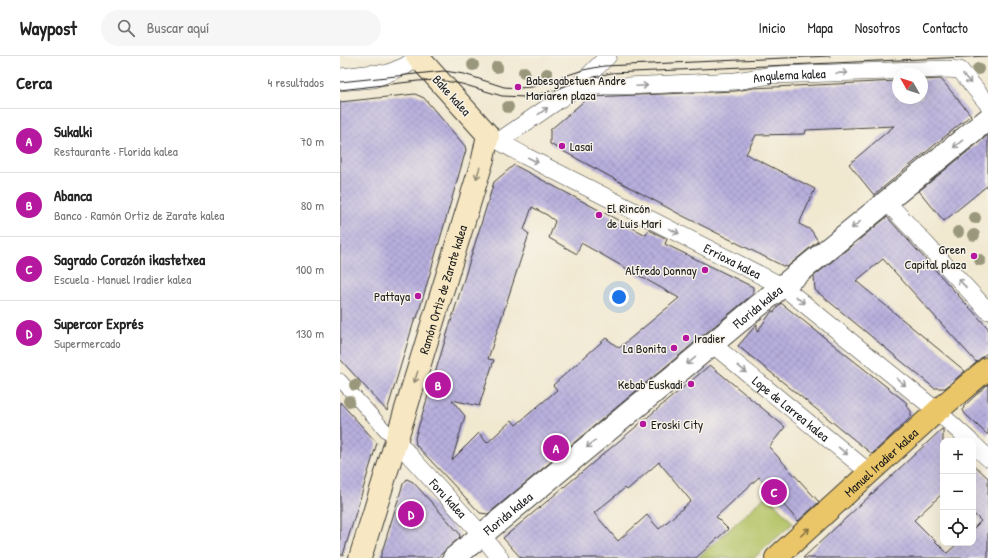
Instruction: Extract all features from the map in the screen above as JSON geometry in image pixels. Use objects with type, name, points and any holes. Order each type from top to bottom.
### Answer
[{"type":"main road","name":"Bake kalea","points":[[418,57],[493,138]]},
{"type":"main road","name":"Ramón Ortiz de Zarate kalea","points":[[360,558],[391,436],[409,400],[478,174],[493,138]]},
{"type":"main road","name":"Manuel Iradier kalea","points":[[776,558],[936,412],[988,368]]},
{"type":"street","points":[[493,138],[576,88],[608,56]]},
{"type":"street","points":[[340,82],[374,79],[405,66],[418,57]]},
{"type":"street","name":"Angulema kalea","points":[[576,88],[591,86],[627,86],[736,81],[772,75],[947,69],[960,70],[988,104]]},
{"type":"street","name":"Florida kalea","points":[[454,558],[481,534],[782,286],[988,119]]},
{"type":"street","name":"Errioxa kalea","points":[[493,138],[525,156],[782,286],[966,438]]},
{"type":"street","points":[[886,201],[988,311]]},
{"type":"street","name":"Lope de Larrea kalea","points":[[712,344],[870,473]]},
{"type":"street","name":"Foru kalea","points":[[340,380],[481,534],[500,558]]},
{"type":"street","points":[[976,447],[988,458]]},
{"type":"lane","points":[[340,73],[374,69],[393,71]]},
{"type":"green space","points":[[767,495],[793,523],[754,558],[698,558]]},
{"type":"building","points":[[941,79],[971,115],[874,195],[849,164],[894,126],[806,130],[805,134],[756,135],[746,154],[815,189],[799,224],[811,230],[818,241],[787,267],[681,215],[550,144],[550,130],[589,97],[736,91],[753,88],[892,81],[892,104],[928,104],[928,80]]},
{"type":"building","points":[[415,94],[424,98],[465,146],[466,150],[417,318],[415,318],[387,411],[340,359],[340,102]]},
{"type":"building","points":[[988,135],[988,185],[944,221],[919,191]]},
{"type":"building","points":[[514,165],[646,235],[649,230],[667,239],[665,244],[753,287],[753,294],[488,514],[480,513],[416,445],[415,438],[494,182]],"holes":[[[532,207],[555,221],[549,238],[577,254],[581,243],[679,298],[619,348],[606,338],[553,385],[557,390],[516,425],[512,420],[487,443],[479,433],[452,460],[465,416],[452,400],[479,406],[494,360],[488,359],[529,234],[524,230]]]},
{"type":"building","points":[[887,217],[988,328],[988,352],[976,362],[883,259],[856,281],[965,371],[945,388],[934,388],[815,290],[814,276]]},
{"type":"building","points":[[781,303],[907,403],[906,405],[911,411],[911,417],[872,454],[738,346],[757,324],[757,332],[772,311],[774,312]]},
{"type":"building","points":[[710,365],[785,427],[769,447],[819,502],[798,521],[759,477],[716,517],[728,529],[696,558],[521,558],[503,538]],"holes":[[[659,462],[691,501],[659,529],[647,515],[618,541],[594,513],[625,488],[627,490]]]},
{"type":"building","points":[[988,384],[988,435],[965,414],[963,410],[964,406]]},
{"type":"building","points":[[340,402],[377,443],[343,555],[340,555]]},
{"type":"building","points":[[942,429],[943,438],[940,438],[940,496],[914,520],[947,553],[955,546],[976,546],[976,526],[981,521],[976,516],[976,467],[988,478],[988,558],[803,558]]},
{"type":"building","points":[[407,479],[413,482],[459,533],[460,537],[437,558],[380,558],[403,484]]},
{"type":"tram line","points":[[340,82],[444,71],[464,74],[504,87],[518,88],[532,87],[583,70],[604,66],[830,56]]},
{"type":"tram line","points":[[340,90],[439,80],[462,84],[502,96],[525,97],[544,93],[586,79],[611,73],[988,56]]},
{"type":"place","name":"Babesgabetuen Andre Mariaren plaza","points":[[518,87]]},
{"type":"place","name":"Lasai","points":[[562,146]]},
{"type":"place","name":"El Rincón de Luis Mari","points":[[599,215]]},
{"type":"place","name":"Green Capital plaza","points":[[974,256]]},
{"type":"place","name":"Alfredo Donnay","points":[[705,270]]},
{"type":"place","name":"Pattaya","points":[[418,296]]},
{"type":"place","name":"Iradier","points":[[686,338]]},
{"type":"place","name":"La Bonita","points":[[674,348]]},
{"type":"place","name":"Kebab Euskadi","points":[[691,384]]},
{"type":"place","name":"Abanca","points":[[438,385]]},
{"type":"place","name":"Eroski City","points":[[643,424]]},
{"type":"place","name":"Sukalki","points":[[556,448]]},
{"type":"place","name":"Sagrado Corazón ikastetxea","points":[[774,492]]},
{"type":"place","name":"Supercor Exprés","points":[[411,514]]}]
